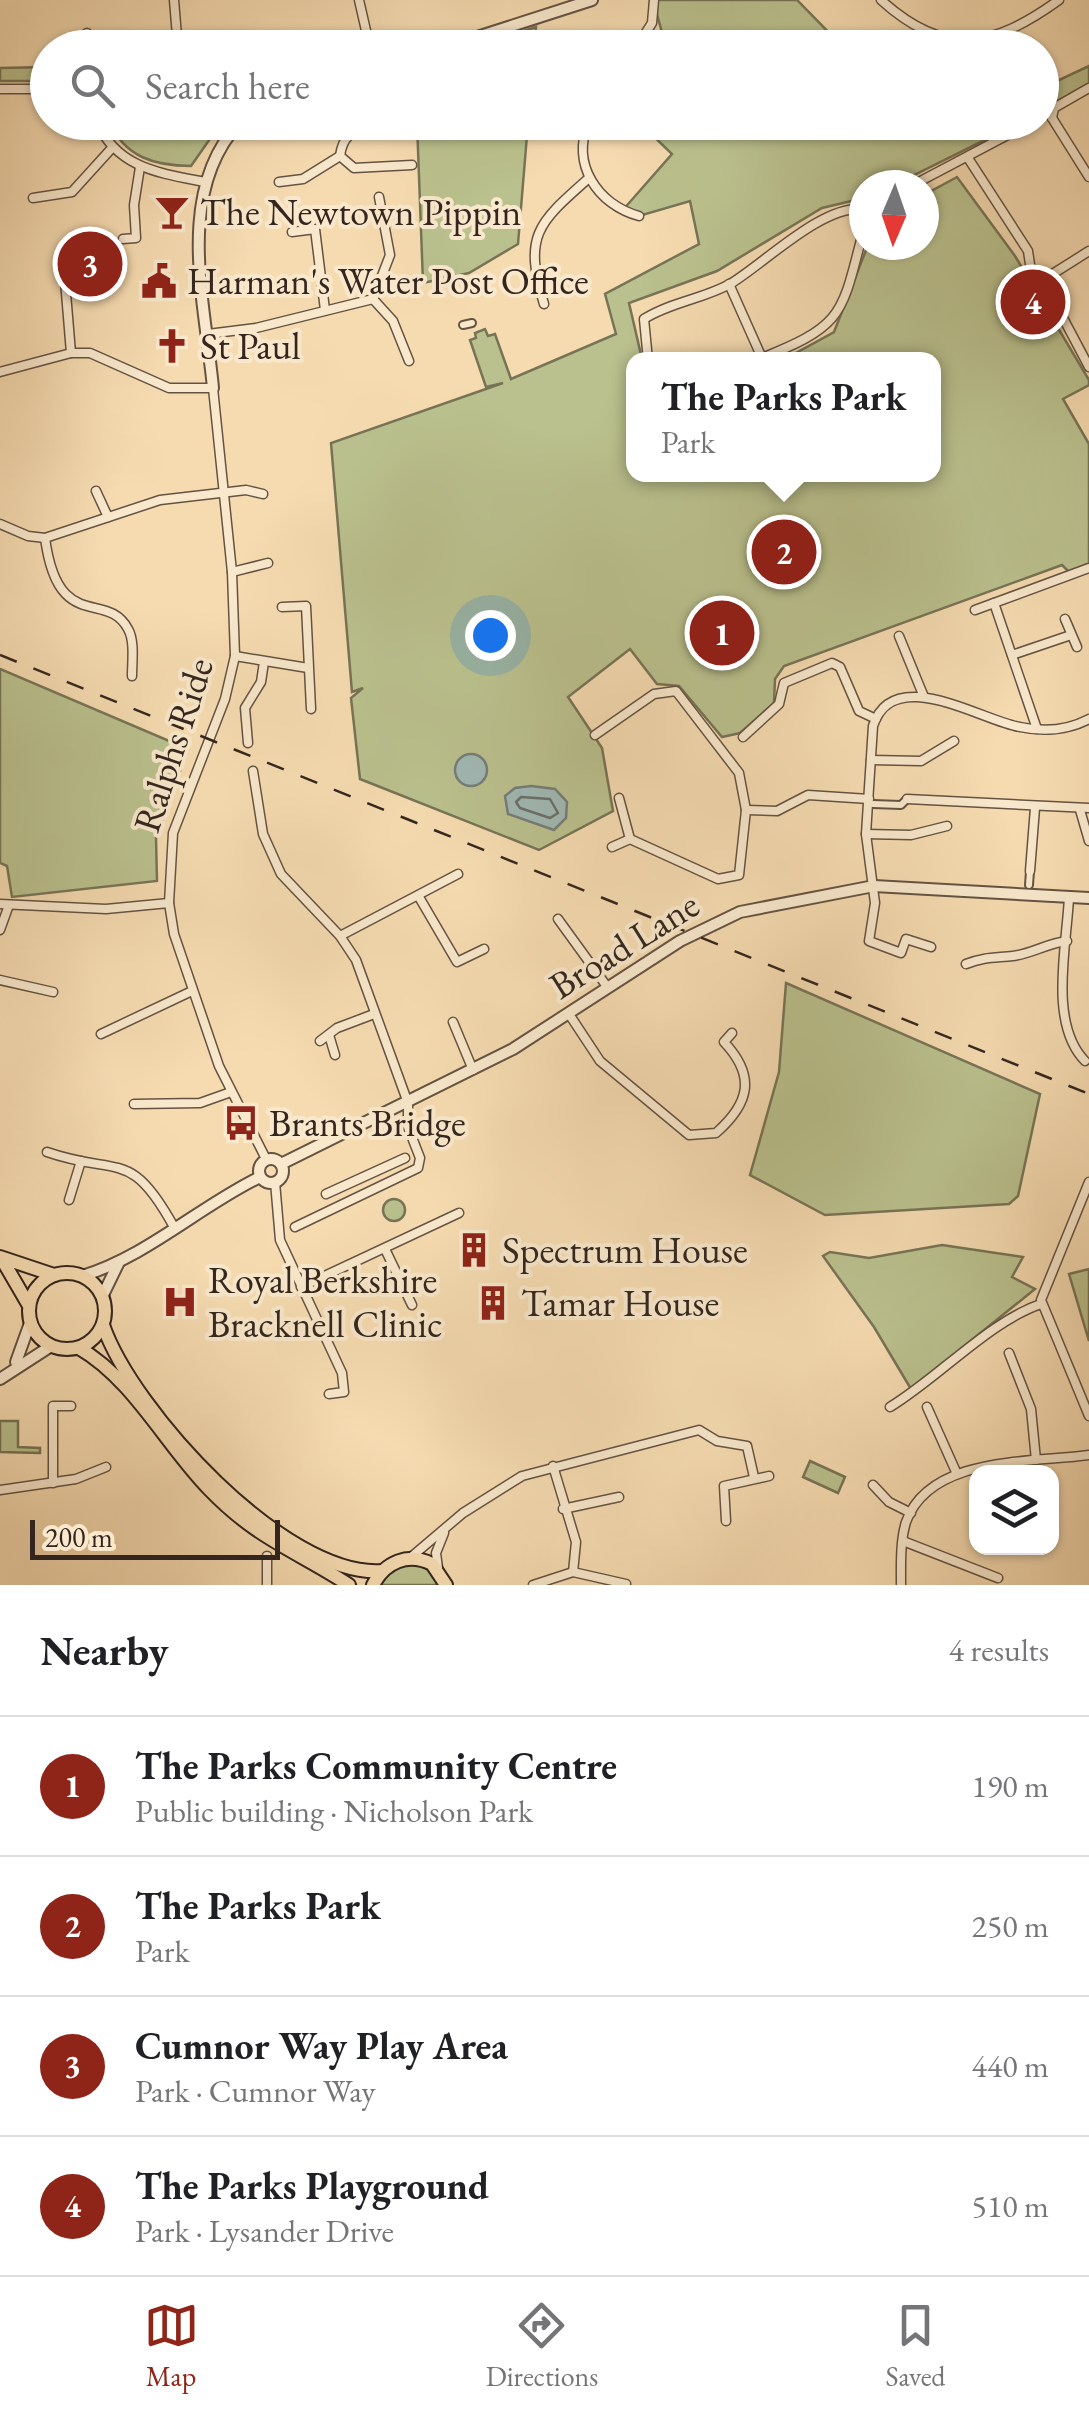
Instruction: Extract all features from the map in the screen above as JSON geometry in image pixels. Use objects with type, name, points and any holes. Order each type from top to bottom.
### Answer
[{"type":"main road","points":[[0,1258],[54,1275],[82,1276],[102,1297],[103,1324],[124,1370],[235,1501],[264,1524],[355,1572],[382,1571],[410,1558],[426,1561],[444,1581]]},
{"type":"main road","points":[[0,1258],[16,1276],[29,1306],[30,1323],[50,1346],[79,1348],[108,1368],[182,1460],[237,1516],[284,1551],[348,1585]]},
{"type":"main road","points":[[29,1306],[37,1286],[54,1275]]},
{"type":"main road","points":[[79,1348],[94,1338],[103,1324]]},
{"type":"main road","points":[[373,1585],[382,1571]]},
{"type":"street","points":[[174,0],[176,30]]},
{"type":"street","points":[[359,0],[366,30]]},
{"type":"street","points":[[551,0],[556,13]]},
{"type":"street","points":[[501,30],[592,0]]},
{"type":"street","points":[[648,30],[654,0]]},
{"type":"street","points":[[881,0],[910,26],[922,30]]},
{"type":"street","points":[[1008,30],[1059,0]]},
{"type":"street","points":[[1059,105],[1089,88]]},
{"type":"street","points":[[0,89],[30,89]]},
{"type":"street","points":[[1059,135],[1089,177]]},
{"type":"street","points":[[106,140],[111,150],[140,166],[204,182]]},
{"type":"street","name":"Ralphs Ride","points":[[224,140],[204,182],[199,224],[232,572],[235,656],[225,700],[173,833],[168,903],[192,991],[231,1092],[266,1159]]},
{"type":"street","points":[[279,182],[303,180],[340,156],[343,140]]},
{"type":"street","points":[[586,140],[583,155],[589,178],[616,208],[639,216]]},
{"type":"street","points":[[939,172],[1000,140]]},
{"type":"street","points":[[33,198],[72,192],[111,150]]},
{"type":"street","points":[[340,156],[354,168],[412,166]]},
{"type":"street","points":[[968,158],[1028,251],[1031,271],[1043,280],[1048,296],[1089,366]]},
{"type":"street","points":[[123,238],[136,238],[134,205],[140,166]]},
{"type":"street","points":[[544,304],[532,265],[533,242],[543,221],[589,178]]},
{"type":"street","points":[[373,299],[390,255],[379,198]]},
{"type":"street","points":[[647,352],[644,319],[729,284],[784,244],[849,211]]},
{"type":"street","points":[[292,232],[314,228],[325,310]]},
{"type":"street","points":[[1043,280],[1089,251]]},
{"type":"street","points":[[62,257],[71,353]]},
{"type":"street","points":[[776,352],[820,334],[834,318],[856,260]]},
{"type":"street","points":[[729,284],[756,352]]},
{"type":"street","points":[[208,334],[256,328],[373,299]]},
{"type":"street","points":[[373,299],[394,322],[409,361]]},
{"type":"street","points":[[0,372],[71,353],[104,358],[169,388],[213,388]]},
{"type":"street","points":[[0,524],[28,536],[45,538],[70,533],[160,500],[246,490],[263,494]]},
{"type":"street","points":[[96,491],[108,516]]},
{"type":"street","points":[[45,538],[50,574],[58,588],[80,606],[110,615],[130,630],[132,676]]},
{"type":"street","points":[[232,572],[268,563]]},
{"type":"street","points":[[975,610],[1089,568]]},
{"type":"street","points":[[994,603],[1038,730]]},
{"type":"street","points":[[282,607],[306,606],[311,710]]},
{"type":"street","points":[[1065,619],[1076,647]]},
{"type":"street","points":[[1012,655],[1071,635]]},
{"type":"street","points":[[898,636],[924,697]]},
{"type":"street","points":[[235,656],[308,668]]},
{"type":"street","points":[[248,742],[246,708],[261,682],[264,662]]},
{"type":"street","points":[[743,737],[779,704],[784,683],[832,663],[840,667],[859,712],[876,719]]},
{"type":"street","points":[[595,735],[654,694],[676,691],[739,773],[746,810],[742,868],[733,880],[717,878],[630,839],[612,847]]},
{"type":"street","points":[[931,946],[906,939],[901,953],[869,940],[874,922],[874,886],[866,834],[876,719],[897,700],[924,697],[1038,730],[1089,719]]},
{"type":"street","points":[[871,760],[921,761],[954,742]]},
{"type":"street","points":[[252,771],[263,834],[281,874],[340,936],[356,960],[408,1102],[408,1128],[420,1158],[418,1168],[376,1190],[326,1204]]},
{"type":"street","points":[[746,810],[776,810],[808,794],[901,805],[907,798],[1084,809],[1089,841]]},
{"type":"street","points":[[619,798],[630,839]]},
{"type":"street","points":[[1029,885],[1035,808]]},
{"type":"street","points":[[866,834],[911,835],[947,826]]},
{"type":"street","points":[[340,936],[458,874]]},
{"type":"street","name":"Broad Lane","points":[[281,1164],[473,1070],[721,918],[874,886],[1089,898]]},
{"type":"street","points":[[1069,896],[1065,1017],[1075,1051],[1085,1061]]},
{"type":"street","points":[[419,897],[457,962],[484,949]]},
{"type":"street","points":[[0,930],[5,905],[106,909],[168,903]]},
{"type":"street","points":[[558,919],[608,988]]},
{"type":"street","points":[[966,964],[988,955],[1016,956],[1040,944],[1067,941]]},
{"type":"street","points":[[0,980],[53,992]]},
{"type":"street","points":[[101,1034],[192,991]]},
{"type":"street","points":[[320,1041],[374,1014]]},
{"type":"street","points":[[568,1014],[600,1061],[689,1135],[716,1133],[742,1100],[747,1079],[741,1059],[724,1042],[732,1033]]},
{"type":"street","points":[[453,1022],[473,1070]]},
{"type":"street","points":[[329,1035],[335,1055]]},
{"type":"street","points":[[134,1104],[200,1103],[231,1092]]},
{"type":"street","points":[[48,1152],[120,1165],[144,1180],[174,1227]]},
{"type":"street","points":[[295,1227],[370,1174],[405,1158]]},
{"type":"street","points":[[260,1177],[258,1169],[266,1159],[281,1164],[282,1174],[275,1182],[280,1240],[338,1361],[344,1392],[329,1394]]},
{"type":"street","points":[[69,1200],[81,1161]]},
{"type":"street","points":[[370,1174],[376,1190]]},
{"type":"street","points":[[82,1276],[122,1259],[235,1187],[260,1177],[275,1182]]},
{"type":"street","points":[[1089,1182],[1063,1253],[1044,1286],[1042,1304],[1089,1416]]},
{"type":"street","points":[[301,1287],[458,1212]]},
{"type":"street","points":[[385,1249],[412,1305]]},
{"type":"street","points":[[102,1297],[122,1259]]},
{"type":"street","points":[[890,1407],[936,1378],[1015,1316],[1042,1304]]},
{"type":"street","points":[[3,1377],[20,1354],[30,1323]]},
{"type":"street","points":[[3,1377],[50,1346]]},
{"type":"street","points":[[1008,1353],[1030,1409],[1036,1460]]},
{"type":"street","points":[[53,1483],[54,1406],[72,1406]]},
{"type":"street","points":[[927,1407],[957,1474]]},
{"type":"street","points":[[410,1558],[496,1490],[553,1466],[699,1430],[717,1441],[746,1446],[754,1477]]},
{"type":"street","points":[[900,1585],[903,1542],[911,1513],[932,1490],[957,1474],[1089,1455]]},
{"type":"street","points":[[553,1466],[576,1542],[572,1572]]},
{"type":"street","points":[[0,1490],[53,1483],[106,1467]]},
{"type":"street","points":[[726,1521],[722,1488],[769,1476]]},
{"type":"street","points":[[874,1486],[888,1502],[911,1513]]},
{"type":"street","points":[[563,1509],[619,1497]]},
{"type":"street","points":[[444,1581],[436,1553],[446,1529]]},
{"type":"street","points":[[903,1542],[998,1578]]},
{"type":"street","points":[[266,1585],[267,1556]]},
{"type":"street","points":[[533,1585],[572,1572],[626,1584]]},
{"type":"green space","points":[[653,0],[797,0],[826,30],[661,30]]},
{"type":"green space","points":[[1089,66],[1089,83],[1059,100],[1059,80]]},
{"type":"green space","points":[[30,67],[30,81],[0,81],[0,68]]},
{"type":"green space","points":[[120,140],[209,140],[191,166],[154,161]]},
{"type":"green space","points":[[418,140],[527,140],[518,244],[469,273],[423,283]]},
{"type":"green space","points":[[658,140],[985,140],[924,170],[849,170],[849,202],[822,208],[717,271],[629,303],[640,352],[626,352],[626,482],[941,482],[941,352],[798,352],[834,332],[862,260],[939,260],[939,187],[957,177],[1015,256],[1089,380],[1089,385],[1063,399],[1089,444],[1089,564],[1069,572],[1062,565],[784,666],[775,679],[774,703],[740,733],[722,737],[679,686],[657,684],[630,649],[568,697],[602,748],[613,811],[539,850],[360,779],[351,698],[363,688],[352,692],[331,443],[503,383],[486,387],[470,340],[485,329],[488,336],[495,334],[511,379],[616,334],[605,294],[699,244],[690,201],[639,216],[622,211],[672,154]]},
{"type":"green space","points":[[0,669],[188,749],[156,838],[157,881],[12,897],[7,866],[0,863]]},
{"type":"green space","points":[[786,983],[1040,1094],[1018,1196],[1009,1204],[825,1215],[750,1175],[779,1072]]},
{"type":"green space","points":[[390,1199],[398,1199],[405,1210],[398,1221],[390,1221],[383,1214],[383,1206]]},
{"type":"green space","points":[[942,1245],[1023,1257],[1012,1277],[1035,1289],[911,1389],[874,1327],[823,1256],[830,1252],[869,1258]]},
{"type":"green space","points":[[1089,1269],[1089,1341],[1069,1274]]},
{"type":"green space","points":[[0,1421],[18,1421],[18,1447],[40,1448],[40,1453],[0,1452]]},
{"type":"green space","points":[[810,1461],[845,1477],[838,1493],[803,1477]]},
{"type":"green space","points":[[407,1563],[428,1568],[438,1585],[378,1585],[387,1573]]},
{"type":"water","points":[[471,754],[482,759],[487,770],[482,781],[471,786],[460,781],[455,770],[460,759]]},
{"type":"water","points":[[515,788],[555,789],[567,802],[566,818],[554,830],[508,814],[505,796]]},
{"type":"railway","points":[[0,655],[1089,1094]]},
{"type":"place","name":"The Newtown Pippin","points":[[172,212]]},
{"type":"place","name":"Cumnor Way Play Area","points":[[90,264]]},
{"type":"place","name":"Harman's Water Post Office","points":[[159,281]]},
{"type":"place","name":"The Parks Playground","points":[[1033,302]]},
{"type":"place","name":"St Paul","points":[[172,346]]},
{"type":"place","name":"The Parks Park","points":[[784,552]]},
{"type":"place","name":"The Parks Community Centre","points":[[722,633]]},
{"type":"place","name":"Brants Bridge","points":[[241,1123]]},
{"type":"place","name":"Spectrum House","points":[[474,1250]]},
{"type":"place","name":"Royal Berkshire Bracknell Clinic","points":[[180,1302]]},
{"type":"place","name":"Tamar House","points":[[493,1303]]}]
